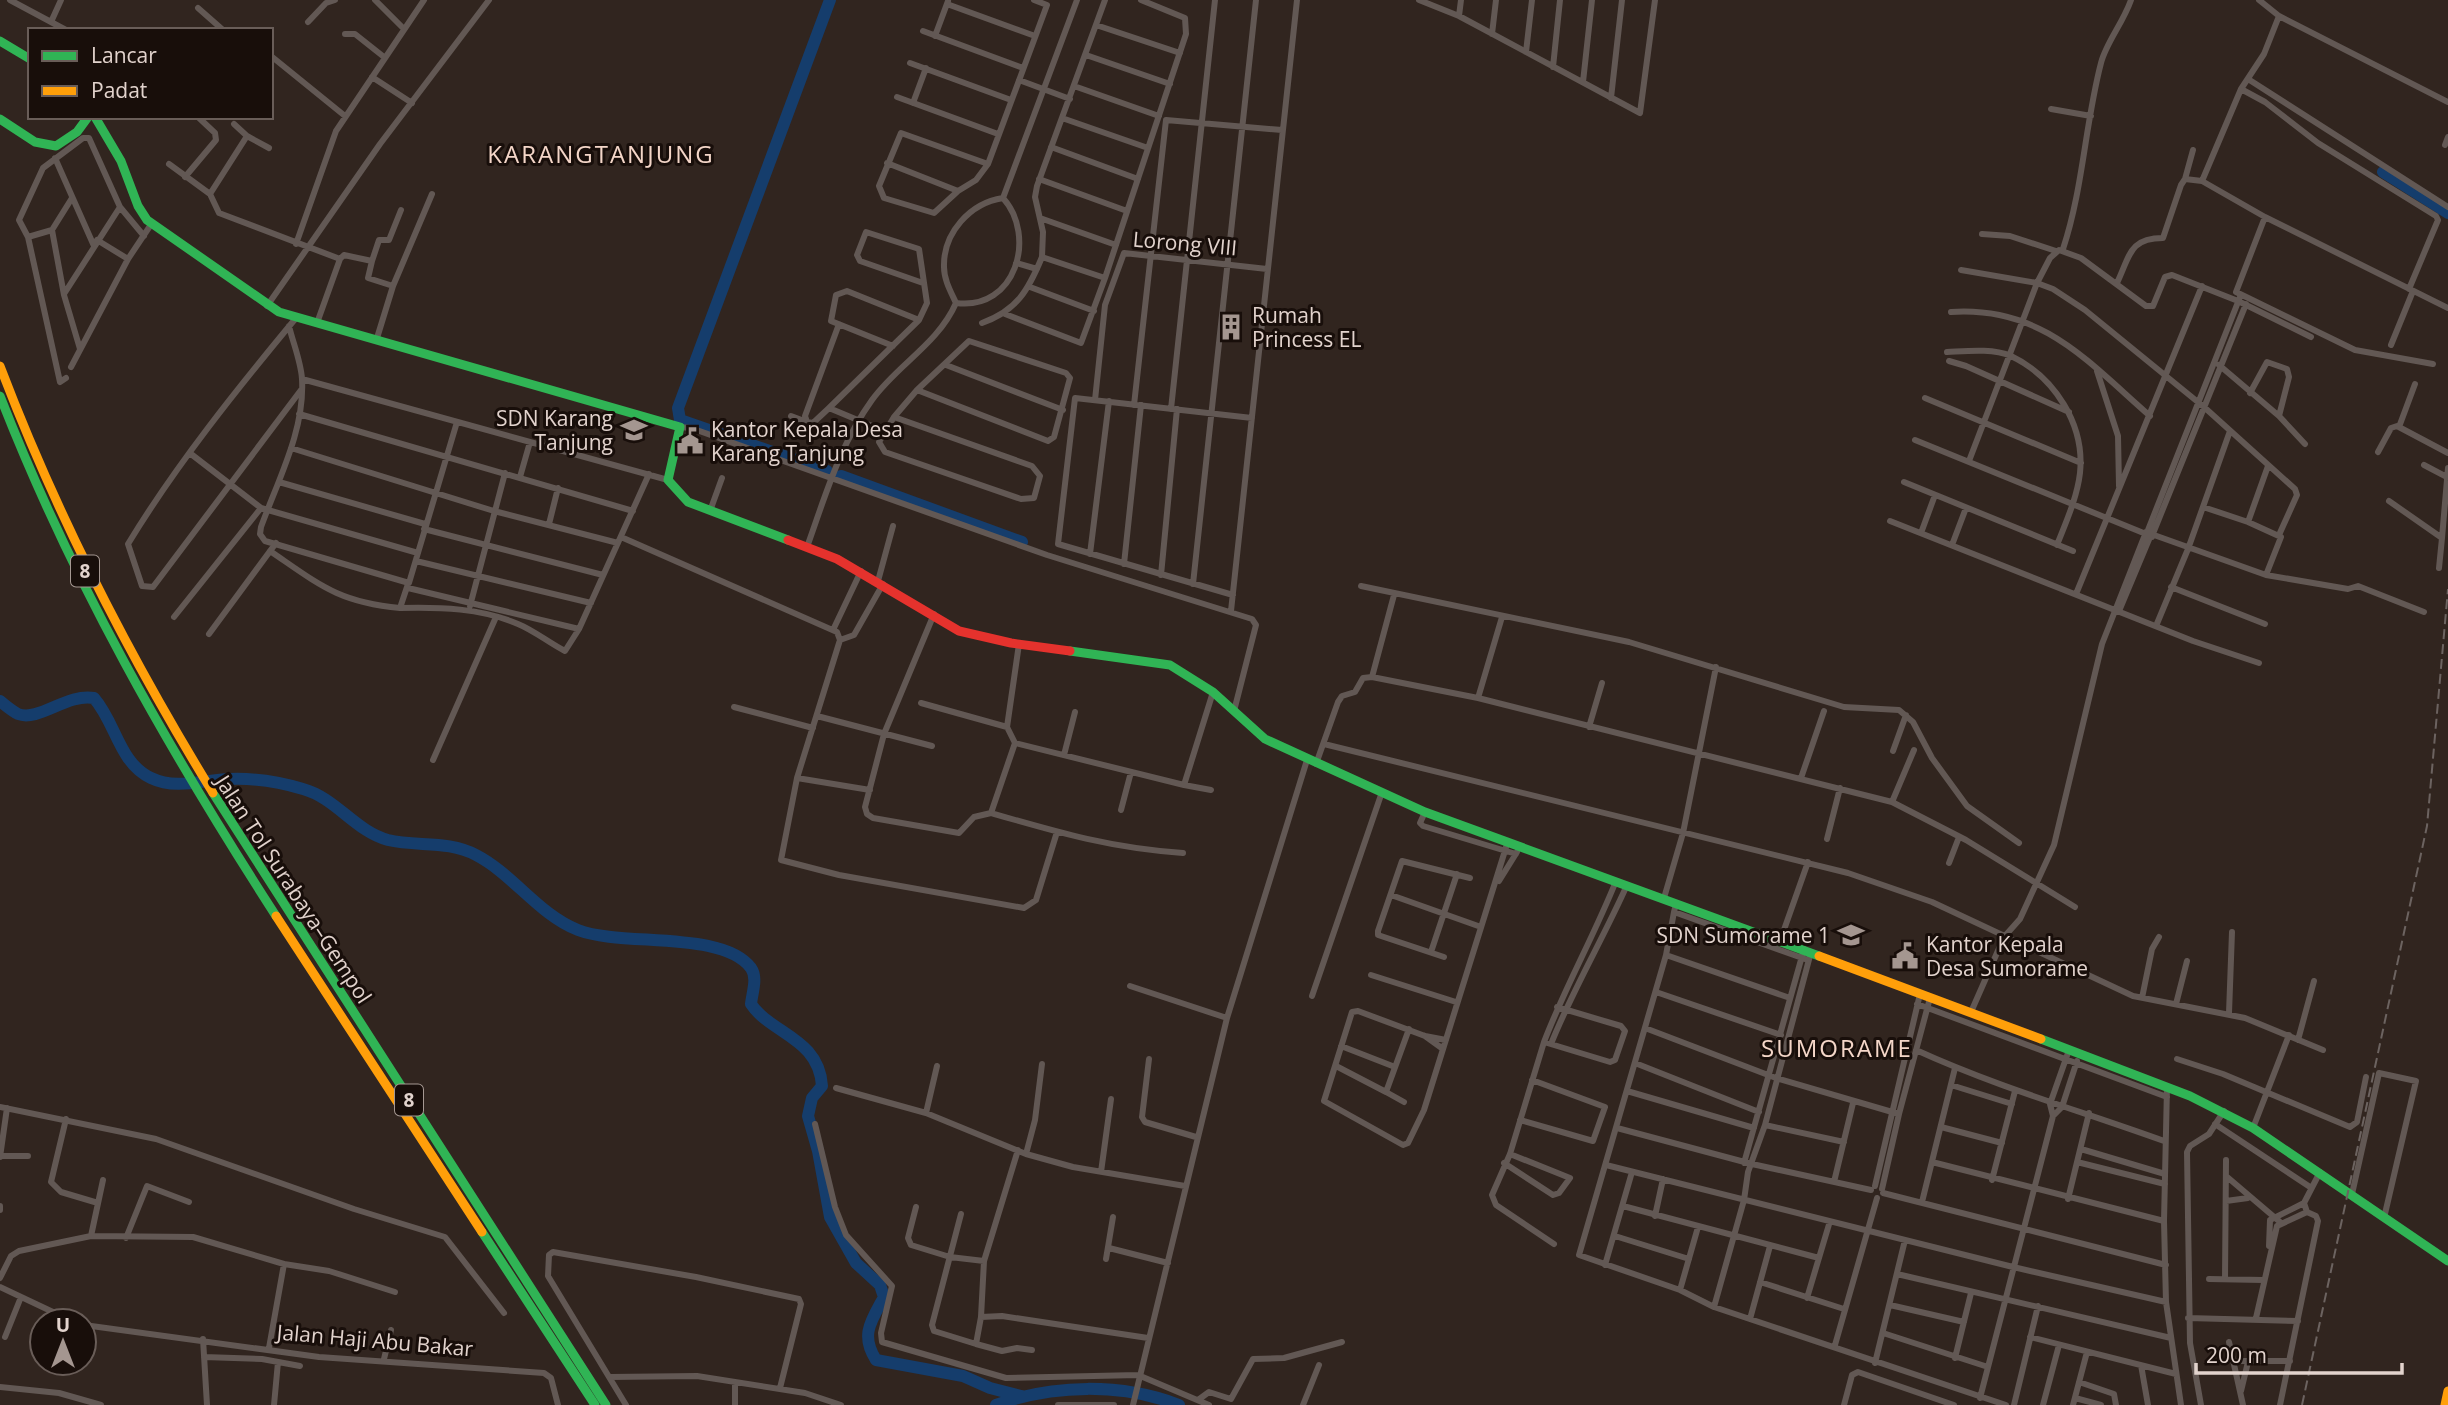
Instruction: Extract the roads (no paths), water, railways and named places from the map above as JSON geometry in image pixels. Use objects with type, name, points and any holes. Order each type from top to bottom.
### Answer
[{"type":"main road","points":[[0,41],[28,58]]},
{"type":"main road","points":[[0,119],[33,143],[46,147],[62,143],[86,119]]},
{"type":"main road","points":[[96,119],[121,161],[138,206],[152,223],[267,306],[296,318],[377,338],[680,427],[668,480],[688,502],[807,547],[861,571],[959,631],[1020,644],[1170,665],[1213,692],[1234,710],[1250,729],[1265,739],[1425,812],[1507,846],[1628,884],[1664,898],[1675,907],[1780,941],[1806,955],[1919,999],[1930,998],[1971,1012],[2067,1055],[2190,1096],[2253,1128],[2448,1261]]},
{"type":"main road","name":"Jalan Tol Surabaya–Gempol","points":[[0,366],[72,544],[139,672],[193,765],[606,1405]]},
{"type":"main road","name":"Jalan Tol Surabaya–Gempol","points":[[0,396],[42,506],[82,591],[180,767],[595,1405]]},
{"type":"main road","points":[[2445,1405],[2448,1391]]},
{"type":"street","points":[[10,0],[62,28]]},
{"type":"street","points":[[51,22],[61,0]]},
{"type":"street","points":[[308,22],[326,3],[335,0]]},
{"type":"street","points":[[375,0],[404,29]]},
{"type":"street","points":[[296,244],[325,155],[345,116],[424,0]]},
{"type":"street","points":[[267,306],[489,0]]},
{"type":"street","points":[[988,164],[903,132],[899,134],[879,186],[884,198],[934,212],[958,191],[976,180],[988,164],[1047,5],[1034,0]]},
{"type":"street","points":[[1003,198],[1077,0]]},
{"type":"street","points":[[982,323],[1005,314],[1030,287],[1042,257],[1040,218],[1035,197],[1039,179],[1105,0]]},
{"type":"street","points":[[1005,314],[1081,343],[1186,34],[1185,18],[1141,0]]},
{"type":"street","points":[[1161,575],[1188,259],[1215,0]]},
{"type":"street","points":[[1193,584],[1256,0]]},
{"type":"street","points":[[1231,610],[1297,0]]},
{"type":"street","points":[[1459,16],[1461,0]]},
{"type":"street","points":[[1492,34],[1496,0]]},
{"type":"street","points":[[1526,52],[1532,0]]},
{"type":"street","points":[[1553,67],[1560,0]]},
{"type":"street","points":[[1583,82],[1592,0]]},
{"type":"street","points":[[1611,98],[1622,0]]},
{"type":"street","points":[[1424,1],[1459,16],[1639,113],[1642,110],[1655,0]]},
{"type":"street","points":[[1969,461],[2037,283],[2060,250],[2101,63],[2131,0]]},
{"type":"street","points":[[2259,0],[2271,4],[2279,16],[2448,102]]},
{"type":"street","points":[[935,36],[948,2],[1035,36]]},
{"type":"street","points":[[198,8],[218,28]]},
{"type":"street","points":[[2203,181],[2241,88],[2264,54],[2279,16]]},
{"type":"street","points":[[1096,25],[1180,53]]},
{"type":"street","points":[[923,31],[1023,68]]},
{"type":"street","points":[[345,34],[355,34],[384,57]]},
{"type":"street","points":[[1086,55],[1170,84]]},
{"type":"street","points":[[273,58],[345,116]]},
{"type":"street","points":[[911,63],[1011,100]]},
{"type":"street","points":[[913,103],[926,68]]},
{"type":"street","points":[[372,77],[412,103]]},
{"type":"street","points":[[1018,80],[1070,99]]},
{"type":"street","points":[[2247,80],[2274,93],[2344,143],[2448,207]]},
{"type":"street","points":[[1074,86],[1159,116]]},
{"type":"street","points":[[2241,88],[2265,102],[2318,143],[2437,216],[2438,220],[2391,345]]},
{"type":"street","points":[[897,97],[998,134]]},
{"type":"street","points":[[2051,108],[2091,116]]},
{"type":"street","points":[[1062,118],[1149,148]]},
{"type":"street","points":[[185,177],[216,140],[215,133],[200,119]]},
{"type":"street","points":[[1124,564],[1150,255],[1166,120],[1242,124],[1282,130]]},
{"type":"street","points":[[234,124],[247,136],[269,148]]},
{"type":"street","points":[[210,194],[247,136]]},
{"type":"street","points":[[66,378],[63,383],[60,382],[28,237],[20,217],[43,168],[83,138],[89,138],[120,207],[144,236]]},
{"type":"street","points":[[1051,147],[1138,179]]},
{"type":"street","points":[[2117,283],[2139,241],[2147,237],[2163,238],[2193,150]]},
{"type":"street","points":[[55,158],[95,243],[128,259]]},
{"type":"street","points":[[887,163],[958,191]]},
{"type":"street","points":[[169,164],[210,194],[219,213],[340,259]]},
{"type":"street","points":[[1039,179],[1127,211]]},
{"type":"street","points":[[2185,179],[2203,181],[2265,217],[2448,308]]},
{"type":"street","points":[[377,338],[393,286],[432,194]]},
{"type":"street","points":[[28,237],[52,230],[72,198]]},
{"type":"street","points":[[956,303],[977,304],[999,292],[1016,263],[1019,223],[1014,211],[1003,198]]},
{"type":"street","points":[[807,547],[831,478],[844,447],[860,420],[883,387],[943,327],[956,303],[944,267],[949,243],[967,214],[980,204],[1003,198]]},
{"type":"street","points":[[64,295],[120,207]]},
{"type":"street","points":[[393,286],[368,278],[379,240],[389,240],[401,210]]},
{"type":"street","points":[[1971,1012],[2004,937],[2020,919],[2054,845],[2098,659],[2201,405],[2265,217]]},
{"type":"street","points":[[1040,218],[1116,245]]},
{"type":"street","points":[[71,368],[128,259],[152,223]]},
{"type":"street","points":[[52,230],[64,295],[80,349]]},
{"type":"street","points":[[791,416],[813,423],[919,320],[927,303],[919,249],[866,232],[857,255],[860,261],[923,283]]},
{"type":"street","points":[[1982,234],[2010,236],[2060,250],[2117,283],[2150,307],[2165,277],[2169,275],[2237,296],[2355,350],[2433,364]]},
{"type":"street","name":"Lorong VIII","points":[[1095,400],[1105,305],[1122,255],[1128,252],[1267,269]]},
{"type":"street","points":[[317,323],[340,259],[344,255],[372,261]]},
{"type":"street","points":[[1042,257],[1105,278]]},
{"type":"street","points":[[1016,263],[1037,269]]},
{"type":"street","points":[[1961,270],[2037,283],[2085,310],[2201,405],[2297,492],[2266,575]]},
{"type":"street","points":[[2076,594],[2203,285]]},
{"type":"street","points":[[1030,287],[1094,311]]},
{"type":"street","points":[[892,346],[829,318],[836,295],[842,291],[919,320]]},
{"type":"street","points":[[2237,296],[2246,304],[2311,337]]},
{"type":"street","points":[[2201,405],[2222,367],[2246,304]]},
{"type":"street","points":[[1951,312],[1986,312],[2022,319],[2065,344],[2150,416]]},
{"type":"street","points":[[296,318],[191,454],[128,544],[142,586],[153,587],[301,390]]},
{"type":"street","points":[[807,422],[805,416],[839,324]]},
{"type":"street","points":[[174,617],[265,508],[279,482],[291,449],[299,414],[302,379],[289,326]]},
{"type":"street","points":[[894,417],[1039,470],[1034,498],[1021,499],[885,452],[879,442],[894,417],[917,390],[964,345],[974,341],[1066,373],[1070,378],[1063,410],[1054,437],[1048,441],[917,390]]},
{"type":"street","points":[[1966,366],[1968,351]]},
{"type":"street","points":[[1947,352],[1968,351],[2011,356],[2057,392],[2069,412],[2081,463],[2072,502],[2057,545]]},
{"type":"street","points":[[1949,362],[1966,366],[2069,412]]},
{"type":"street","points":[[2214,362],[2279,416],[2305,444]]},
{"type":"street","points":[[2250,393],[2267,362],[2287,369],[2289,377],[2279,416]]},
{"type":"street","points":[[946,365],[1063,410]]},
{"type":"street","points":[[2096,369],[2118,436],[2119,490]]},
{"type":"street","points":[[302,379],[668,480]]},
{"type":"street","points":[[2399,427],[2415,384]]},
{"type":"street","points":[[1925,398],[2081,463]]},
{"type":"street","points":[[1232,598],[1058,544],[1074,399],[1252,418]]},
{"type":"street","points":[[1090,554],[1109,401]]},
{"type":"street","points":[[829,408],[884,431]]},
{"type":"street","points":[[299,414],[633,511]]},
{"type":"street","points":[[400,608],[457,422]]},
{"type":"street","points":[[680,427],[691,428],[1047,555],[1231,610],[1252,619],[1256,625],[1234,710]]},
{"type":"street","points":[[2378,452],[2391,428],[2399,427],[2448,453]]},
{"type":"street","points":[[2156,626],[2188,549],[2230,430]]},
{"type":"street","points":[[1915,440],[2188,549],[2266,575],[2342,588],[2356,585],[2424,612]]},
{"type":"street","points":[[520,477],[530,442]]},
{"type":"street","points":[[291,449],[494,511],[619,540],[833,630],[840,640]]},
{"type":"street","points":[[191,454],[265,508],[418,553]]},
{"type":"street","points":[[2424,465],[2447,477]]},
{"type":"street","points":[[2248,522],[2268,466]]},
{"type":"street","points":[[2439,568],[2448,468]]},
{"type":"street","points":[[471,608],[477,574],[505,473]]},
{"type":"street","points":[[265,508],[260,534],[265,541],[408,585],[529,629],[565,651],[579,629],[649,474]]},
{"type":"street","points":[[710,512],[722,478]]},
{"type":"street","points":[[279,482],[424,527],[603,575]]},
{"type":"street","points":[[1904,482],[2073,551]]},
{"type":"street","points":[[549,524],[558,488]]},
{"type":"street","points":[[1921,533],[1935,495]]},
{"type":"street","points":[[2389,501],[2442,538]]},
{"type":"street","points":[[2203,507],[2280,535]]},
{"type":"street","points":[[1952,545],[1966,508]]},
{"type":"street","points":[[1890,521],[2076,594],[2114,615],[2156,626],[2259,663]]},
{"type":"street","points":[[840,640],[854,635],[880,583],[893,526]]},
{"type":"street","points":[[209,634],[276,543]]},
{"type":"street","points":[[270,551],[330,591],[355,602],[400,608],[471,608],[579,629]]},
{"type":"street","points":[[416,561],[591,603]]},
{"type":"street","points":[[833,630],[861,571]]},
{"type":"street","points":[[1361,586],[1629,642],[1844,707],[1890,707],[1906,715],[1932,758],[1967,806],[2019,844]]},
{"type":"street","points":[[2171,587],[2265,624]]},
{"type":"street","points":[[1372,677],[1394,595]]},
{"type":"street","points":[[934,614],[884,734],[867,814],[959,833],[974,817],[991,813],[1129,849],[1184,853]]},
{"type":"street","points":[[433,760],[496,617]]},
{"type":"street","points":[[1478,698],[1502,617]]},
{"type":"street","points":[[840,640],[797,778],[781,860],[839,875],[1024,908],[1036,900],[1056,832]]},
{"type":"street","points":[[991,813],[1015,743],[1007,727],[1020,644]]},
{"type":"street","points":[[1664,898],[1683,833],[1716,667]]},
{"type":"street","points":[[1133,1403],[1227,1017],[1311,762],[1324,744],[1342,696],[1355,692],[1363,678],[1372,677],[1478,698],[1892,802],[1959,837],[2076,907]]},
{"type":"street","points":[[1589,727],[1602,684]]},
{"type":"street","points":[[1184,785],[1213,692]]},
{"type":"street","points":[[921,703],[1007,727]]},
{"type":"street","points":[[734,707],[813,728]]},
{"type":"street","points":[[1801,778],[1824,710]]},
{"type":"street","points":[[1064,755],[1075,712]]},
{"type":"street","points":[[1893,751],[1906,715]]},
{"type":"street","points":[[817,716],[932,746]]},
{"type":"street","points":[[1015,743],[1211,790]]},
{"type":"street","points":[[1324,744],[1808,862],[1920,898],[2133,996],[2229,1013],[2261,1022],[2323,1050]]},
{"type":"street","points":[[1892,802],[1914,750]]},
{"type":"street","points":[[1121,810],[1131,772]]},
{"type":"street","points":[[797,778],[870,790]]},
{"type":"street","points":[[1828,839],[1840,788]]},
{"type":"street","points":[[1312,996],[1382,792]]},
{"type":"street","points":[[1425,812],[1420,823],[1423,826],[1507,846],[1498,883],[1456,1002],[1446,1040],[1424,1110],[1406,1144],[1324,1101],[1354,1011],[1409,1029],[1443,1049]]},
{"type":"street","points":[[1949,863],[1959,837]]},
{"type":"street","points":[[1498,883],[1519,850]]},
{"type":"street","points":[[1444,957],[1378,936],[1391,895],[1404,859],[1470,878]]},
{"type":"street","points":[[1780,941],[1808,862]]},
{"type":"street","points":[[1431,953],[1457,874]]},
{"type":"street","points":[[1554,1244],[1492,1202],[1491,1198],[1510,1154],[1532,1080],[1616,881]]},
{"type":"street","points":[[1561,1008],[1628,884]]},
{"type":"street","points":[[1391,895],[1481,927]]},
{"type":"street","points":[[1806,955],[1675,907],[1656,992],[1578,1252],[1583,1259],[1680,1290],[1714,1307],[1835,1345],[1875,1363],[2006,1405]]},
{"type":"street","points":[[2229,1013],[2232,932]]},
{"type":"street","points":[[2143,998],[2152,949],[2159,937]]},
{"type":"street","points":[[1666,955],[1790,998]]},
{"type":"street","points":[[1748,1163],[1765,1125],[1781,1035],[1790,998],[1806,955]]},
{"type":"street","points":[[1714,1307],[1744,1200],[1754,1128],[1773,1077],[1806,955]]},
{"type":"street","points":[[2176,1004],[2187,961]]},
{"type":"street","points":[[1371,975],[1456,1002]]},
{"type":"street","points":[[2298,1040],[2314,981]]},
{"type":"street","points":[[1130,986],[1227,1017]]},
{"type":"street","points":[[1656,992],[1781,1035]]},
{"type":"street","points":[[1835,1345],[1930,998]]},
{"type":"street","points":[[1919,999],[1927,1009],[2067,1055],[2050,1104],[2053,1116]]},
{"type":"street","points":[[1878,1191],[1891,1112],[1919,999]]},
{"type":"street","points":[[1547,1043],[1610,1062],[1615,1060],[1625,1031],[1621,1026],[1561,1008]]},
{"type":"street","points":[[1645,1028],[1773,1077],[1853,1103],[1899,1114]]},
{"type":"street","points":[[1386,1092],[1409,1029]]},
{"type":"street","points":[[2253,1128],[2289,1035]]},
{"type":"street","points":[[1424,1036],[1446,1040]]},
{"type":"street","points":[[1341,1046],[1395,1067]]},
{"type":"street","points":[[1916,1050],[1955,1068],[2050,1104],[2089,1114],[2164,1141]]},
{"type":"street","points":[[1980,1398],[2053,1116],[2062,1107],[2078,1058]]},
{"type":"street","points":[[1149,1059],[1142,1117],[1145,1122],[1196,1137]]},
{"type":"street","points":[[2177,1059],[2267,1091],[2354,1127],[2366,1077]]},
{"type":"street","points":[[1635,1063],[1759,1112]]},
{"type":"street","points":[[1026,1154],[1035,1120],[1042,1064]]},
{"type":"street","points":[[926,1113],[937,1066]]},
{"type":"street","points":[[1336,1066],[1404,1102]]},
{"type":"street","points":[[1922,1202],[1955,1068]]},
{"type":"street","points":[[2352,1194],[2379,1073],[2416,1081],[2384,1218]]},
{"type":"street","points":[[1520,1120],[1592,1141],[1605,1107],[1603,1103],[1532,1080]]},
{"type":"street","points":[[1951,1085],[2012,1104]]},
{"type":"street","points":[[836,1088],[926,1113],[1026,1154],[1101,1172],[1185,1186]]},
{"type":"street","points":[[1628,1091],[1754,1128]]},
{"type":"street","points":[[1992,1180],[2015,1091]]},
{"type":"street","points":[[2170,1091],[2164,1141],[2166,1302],[2181,1405]]},
{"type":"street","points":[[1101,1172],[1111,1099]]},
{"type":"street","points":[[1834,1182],[1853,1103]]},
{"type":"street","points":[[28,1156],[0,1157],[4,1108],[156,1139],[354,1209],[446,1237],[504,1313]]},
{"type":"street","points":[[2201,1405],[2188,1318],[2188,1149],[2205,1138],[2224,1111]]},
{"type":"street","points":[[2068,1199],[2089,1114]]},
{"type":"street","points":[[66,1119],[51,1182],[61,1192],[98,1203]]},
{"type":"street","points":[[815,1124],[835,1207],[846,1235],[892,1286],[881,1333],[883,1342],[1006,1378],[1138,1377],[1209,1405]]},
{"type":"street","points":[[2215,1124],[2310,1187]]},
{"type":"street","points":[[1765,1125],[1844,1142]]},
{"type":"street","points":[[1941,1127],[2002,1143]]},
{"type":"street","points":[[1617,1128],[1748,1163],[1878,1191],[2166,1265]]},
{"type":"street","points":[[2081,1149],[2165,1174]]},
{"type":"street","points":[[976,1344],[981,1317],[984,1261],[1018,1150]]},
{"type":"street","points":[[1504,1163],[1553,1195],[1559,1193],[1570,1178],[1510,1154]]},
{"type":"street","points":[[2225,1279],[2226,1160]]},
{"type":"street","points":[[1932,1162],[1992,1180],[2164,1221]]},
{"type":"street","points":[[2077,1162],[2165,1184]]},
{"type":"street","points":[[1606,1165],[2013,1267],[2166,1302]]},
{"type":"street","points":[[1605,1265],[1632,1172]]},
{"type":"street","points":[[2307,1212],[2304,1203],[2320,1172]]},
{"type":"street","points":[[2226,1176],[2280,1222]]},
{"type":"street","points":[[1655,1216],[1663,1179]]},
{"type":"street","points":[[91,1236],[103,1180]]},
{"type":"street","points":[[126,1238],[145,1187],[189,1202]]},
{"type":"street","points":[[2226,1200],[2249,1198]]},
{"type":"street","points":[[2269,1252],[2269,1224],[2275,1215],[2304,1203]]},
{"type":"street","points":[[1623,1206],[1819,1258]]},
{"type":"street","points":[[916,1207],[909,1243],[950,1256],[984,1261]]},
{"type":"street","points":[[2256,1318],[2269,1252],[2280,1222],[2307,1212],[2316,1216],[2318,1221],[2280,1405]]},
{"type":"street","points":[[961,1214],[932,1328],[934,1331],[1002,1351],[1017,1348],[1032,1350]]},
{"type":"street","points":[[1106,1259],[1113,1217]]},
{"type":"street","points":[[1807,1298],[1830,1221]]},
{"type":"street","points":[[1680,1290],[1698,1227]]},
{"type":"street","points":[[0,1278],[11,1256],[19,1251],[91,1236],[193,1237],[284,1264],[329,1271],[395,1292]]},
{"type":"street","points":[[1615,1236],[1689,1259]]},
{"type":"street","points":[[1875,1363],[1905,1240]]},
{"type":"street","points":[[1750,1319],[1770,1246]]},
{"type":"street","points":[[1109,1248],[1168,1263]]},
{"type":"street","points":[[626,1405],[548,1276],[550,1255],[553,1252],[696,1277],[799,1299],[801,1304],[780,1388]]},
{"type":"street","points":[[269,1348],[284,1264]]},
{"type":"street","points":[[1897,1274],[2171,1338]]},
{"type":"street","points":[[2209,1279],[2263,1280]]},
{"type":"street","points":[[1760,1282],[1844,1309]]},
{"type":"street","points":[[0,1287],[19,1303],[31,1307]]},
{"type":"street","points":[[1955,1357],[1971,1293]]},
{"type":"street","points":[[5,1338],[19,1303]]},
{"type":"street","points":[[1890,1305],[1964,1322]]},
{"type":"street","points":[[2014,1405],[2038,1306]]},
{"type":"street","points":[[981,1317],[1002,1316],[1148,1338]]},
{"type":"street","points":[[2188,1318],[2298,1321]]},
{"type":"street","name":"Jalan Haji Abu Bakar","points":[[98,1327],[203,1348],[269,1348],[319,1357],[384,1359],[544,1373],[551,1378],[558,1405]]},
{"type":"street","points":[[384,1359],[391,1330]]},
{"type":"street","points":[[1883,1333],[1988,1367]]},
{"type":"street","points":[[2030,1337],[2176,1374]]},
{"type":"street","points":[[1198,1400],[1209,1392],[1228,1401],[1231,1399],[1253,1359],[1284,1358],[1342,1342]]},
{"type":"street","points":[[2229,1342],[2243,1405]]},
{"type":"street","points":[[2043,1405],[2059,1345]]},
{"type":"street","points":[[206,1405],[203,1348],[300,1366]]},
{"type":"street","points":[[2087,1352],[2074,1401],[2101,1405]]},
{"type":"street","points":[[2235,1361],[2290,1361]]},
{"type":"street","points":[[274,1405],[278,1362]]},
{"type":"street","points":[[2241,1394],[2248,1362]]},
{"type":"street","points":[[1303,1405],[1320,1365]]},
{"type":"street","points":[[2141,1365],[2148,1405]]},
{"type":"street","points":[[1844,1405],[1852,1375],[1858,1372],[1954,1405]]},
{"type":"street","points":[[611,1377],[685,1375],[735,1385],[780,1388],[841,1405]]},
{"type":"street","points":[[2079,1382],[2114,1394],[2116,1405]]},
{"type":"street","points":[[735,1385],[735,1405]]},
{"type":"street","points":[[0,1387],[59,1393],[101,1405]]},
{"type":"street","points":[[1058,1405],[1114,1405]]},
{"type":"waterway","points":[[827,471],[680,420],[678,408],[830,0]]},
{"type":"waterway","points":[[2383,172],[2448,213]]},
{"type":"waterway","points":[[841,476],[1022,542]]},
{"type":"waterway","points":[[0,701],[16,713],[26,715],[74,700],[94,698],[132,763],[140,771],[160,782],[180,784],[247,779],[276,782],[303,789],[326,800],[376,836],[399,842],[455,847],[476,855],[502,873],[551,915],[578,930],[620,938],[695,944],[718,948],[737,956],[753,972],[751,1004],[770,1023],[803,1047],[819,1070],[822,1086],[812,1098],[808,1116],[818,1151],[830,1217],[856,1263],[880,1285],[884,1297],[868,1335],[876,1360],[963,1376],[990,1388],[1021,1396]]},
{"type":"waterway","points":[[996,1405],[1041,1393],[1087,1389],[1134,1393],[1179,1405]]},
{"type":"railway","points":[[2302,1405],[2427,826],[2448,589]]},
{"type":"place","name":"Rumah Princess EL","points":[[1231,327]]},
{"type":"place","name":"SDN Karang Tanjung","points":[[634,430]]},
{"type":"place","name":"Kantor Kepala Desa Karang Tanjung","points":[[690,441]]},
{"type":"place","name":"SDN Sumorame 1","points":[[1851,935]]},
{"type":"place","name":"Kantor Kepala Desa Sumorame","points":[[1905,956]]},
{"type":"district","name":"KARANGTANJUNG","points":[[601,153]]},
{"type":"district","name":"SUMORAME","points":[[1837,1047]]}]
